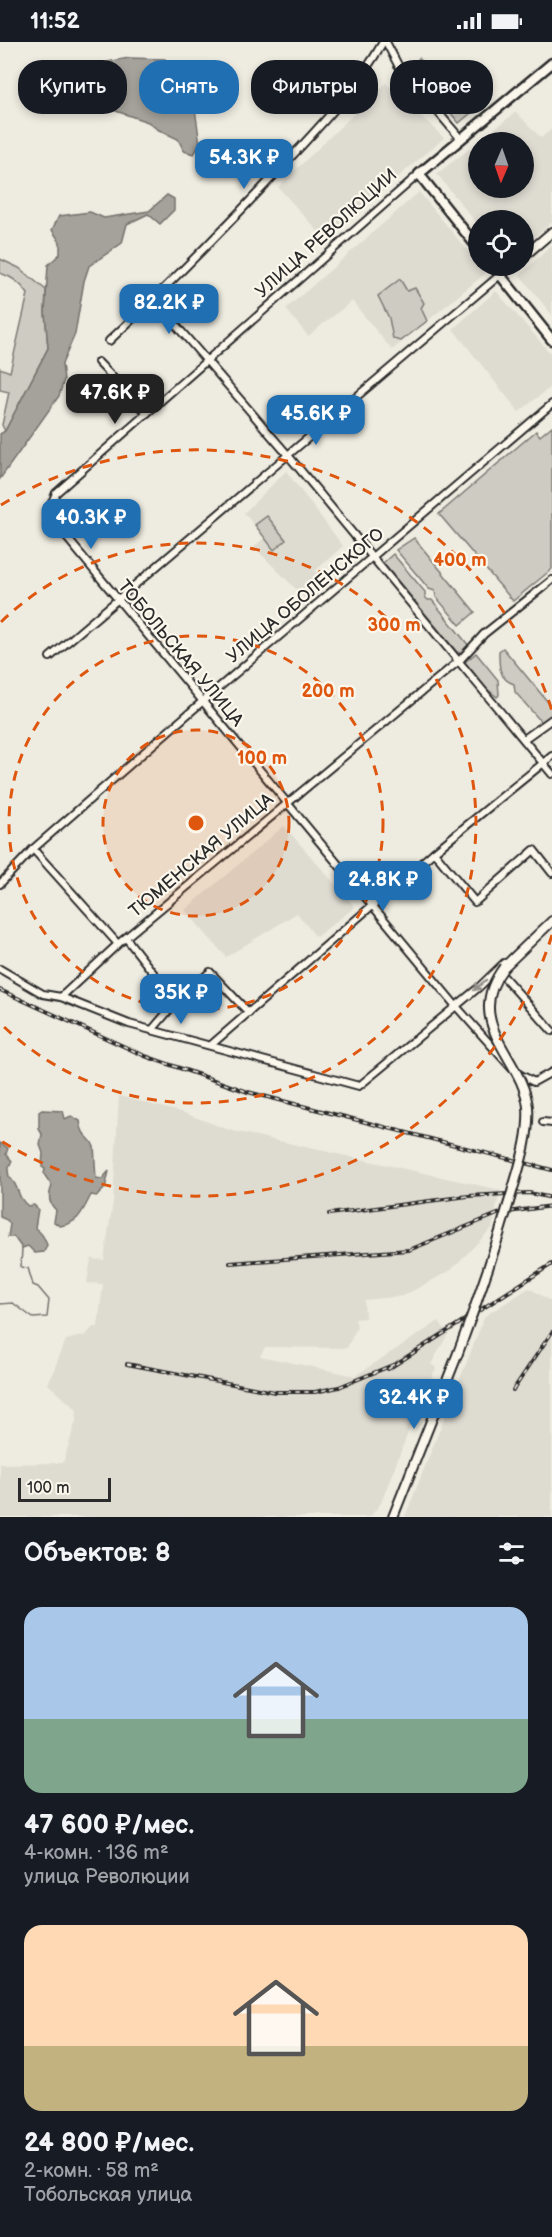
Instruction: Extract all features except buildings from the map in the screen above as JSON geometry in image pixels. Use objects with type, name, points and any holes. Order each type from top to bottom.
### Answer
[{"type":"main road","name":"УЛИЦА РЕВОЛЮЦИИ","points":[[419,174],[552,63]]},
{"type":"main road","points":[[419,174],[468,235]]},
{"type":"main road","points":[[501,276],[552,340]]},
{"type":"street","points":[[109,341],[159,295],[234,219],[354,88],[384,42],[398,65],[460,138]]},
{"type":"street","name":"УЛИЦА РЕВОЛЮЦИИ","points":[[50,507],[56,493],[419,174]]},
{"type":"street","points":[[534,247],[552,232]]},
{"type":"street","points":[[50,657],[499,276]]},
{"type":"street","points":[[159,295],[162,309],[460,660],[552,774]]},
{"type":"street","points":[[98,362],[147,413]]},
{"type":"street","name":"УЛИЦА ОБОЛЕНСКОГО","points":[[0,884],[33,849],[202,701],[552,404]]},
{"type":"street","name":"ТОБОЛЬСКАЯ УЛИЦА","points":[[50,507],[53,521],[117,600],[455,1005],[515,1072],[534,1082],[552,1072]]},
{"type":"street","name":"ТЮМЕНСКАЯ УЛИЦА","points":[[61,997],[118,944],[460,660],[484,634],[552,580]]},
{"type":"street","points":[[524,739],[552,719]]},
{"type":"street","points":[[211,1046],[434,852],[552,756]]},
{"type":"street","points":[[33,849],[118,944]]},
{"type":"street","points":[[434,852],[475,902],[534,850],[552,873]]},
{"type":"street","points":[[393,1517],[491,1263],[524,1150],[529,1123],[527,1103],[520,1081],[492,1027],[491,994],[504,967],[552,921]]},
{"type":"street","points":[[0,969],[44,994],[61,997],[129,1024],[359,1086],[478,988],[535,936]]},
{"type":"street","points":[[126,938],[176,1002]]},
{"type":"street","points":[[152,1030],[176,1002],[210,972],[249,1013]]},
{"type":"street","points":[[504,977],[552,1030]]},
{"type":"street","points":[[543,1122],[552,1123]]},
{"type":"shaded area","points":[[165,59],[139,60],[139,114],[196,114],[200,144],[194,154],[184,151],[178,139],[148,122],[125,114],[127,114],[127,60],[119,60]]},
{"type":"shaded area","points":[[386,83],[390,87],[390,114],[419,114],[444,138],[325,239],[278,187],[354,114],[378,114],[378,91]]},
{"type":"shaded area","points":[[516,112],[541,138],[552,129],[552,222],[534,237],[534,210],[468,210],[468,213],[437,174],[468,150],[468,198],[534,198],[534,132],[491,132]]},
{"type":"shaded area","points":[[452,114],[470,114],[459,123]]},
{"type":"shaded area","points":[[419,192],[468,251],[468,276],[482,276],[392,350],[352,301],[308,336],[286,309]]},
{"type":"shaded area","points":[[167,195],[174,199],[174,210],[160,224],[148,214],[127,224],[122,243],[89,266],[84,281],[75,334],[62,364],[64,380],[59,396],[0,479],[0,434],[5,431],[48,348],[45,312],[48,265],[60,254],[60,242],[52,230],[59,216],[90,212],[104,218],[149,211]]},
{"type":"shaded area","points":[[552,245],[552,315],[521,276],[534,276],[534,262]]},
{"type":"shaded area","points":[[0,259],[19,268],[46,290],[48,348],[5,431],[2,425],[9,392],[0,390],[0,368],[10,372],[28,294],[16,281],[0,273]]},
{"type":"shaded area","points":[[400,279],[407,291],[415,288],[424,303],[421,308],[427,321],[401,341],[393,339],[389,318],[378,296]]},
{"type":"shaded area","points":[[496,291],[552,355],[552,386],[519,412],[453,329]]},
{"type":"shaded area","points":[[552,426],[552,569],[513,601],[439,514],[536,431],[540,436]]},
{"type":"shaded area","points":[[286,471],[343,546],[315,571],[324,581],[305,598],[254,547],[265,537],[244,513]]},
{"type":"shaded area","points":[[267,516],[286,540],[274,550],[255,525]]},
{"type":"shaded area","points":[[414,538],[475,612],[460,625],[436,597],[435,591],[429,589],[396,550]]},
{"type":"shaded area","points":[[393,554],[425,592],[425,597],[432,600],[469,646],[460,653],[383,563]]},
{"type":"shaded area","points":[[503,648],[552,707],[552,715],[543,724],[515,692],[514,684],[502,675],[499,651]]},
{"type":"shaded area","points":[[476,653],[498,680],[499,695],[497,697],[486,688],[465,662]]},
{"type":"shaded area","points":[[284,826],[355,907],[316,937],[297,913],[226,957],[185,910]]},
{"type":"shaded area","points":[[119,1096],[184,1113],[229,1130],[500,1190],[492,1228],[451,1270],[403,1296],[364,1300],[365,1318],[355,1319],[357,1327],[347,1348],[265,1347],[260,1356],[355,1376],[439,1321],[448,1334],[431,1364],[436,1368],[412,1422],[381,1503],[370,1517],[0,1517],[0,1464],[63,1463],[76,1421],[77,1410],[48,1384],[66,1340],[86,1335],[93,1327],[98,1327],[103,1284],[87,1283],[91,1259],[104,1260],[113,1202]]},
{"type":"shaded area","points":[[42,1110],[63,1111],[65,1119],[71,1116],[80,1121],[83,1131],[94,1147],[96,1178],[102,1179],[109,1171],[105,1188],[97,1196],[91,1195],[76,1219],[66,1225],[60,1226],[54,1222],[56,1210],[51,1205],[50,1199],[52,1186],[42,1167],[39,1112]]},
{"type":"shaded area","points":[[0,1143],[8,1148],[6,1154],[12,1161],[8,1170],[9,1177],[15,1184],[21,1199],[28,1206],[34,1205],[38,1209],[35,1228],[47,1245],[44,1252],[35,1253],[28,1246],[22,1248],[14,1237],[8,1237],[10,1224],[0,1217]]},
{"type":"shaded area","points":[[529,1288],[552,1302],[552,1517],[405,1517],[485,1316]]},
{"type":"waterway","points":[[0,1304],[13,1303],[33,1318],[47,1317],[49,1300],[38,1287],[33,1285],[28,1268],[21,1267],[22,1248]]},
{"type":"railway","points":[[0,990],[145,1056],[248,1092],[552,1170]]},
{"type":"railway","points":[[329,1214],[468,1196],[529,1193],[552,1198]]},
{"type":"railway","points":[[230,1263],[409,1250],[500,1213],[552,1206]]},
{"type":"railway","points":[[388,1369],[552,1264]]},
{"type":"railway","points":[[513,1390],[552,1332]]},
{"type":"railway","points":[[127,1364],[275,1392],[315,1392],[339,1387],[395,1364]]}]
